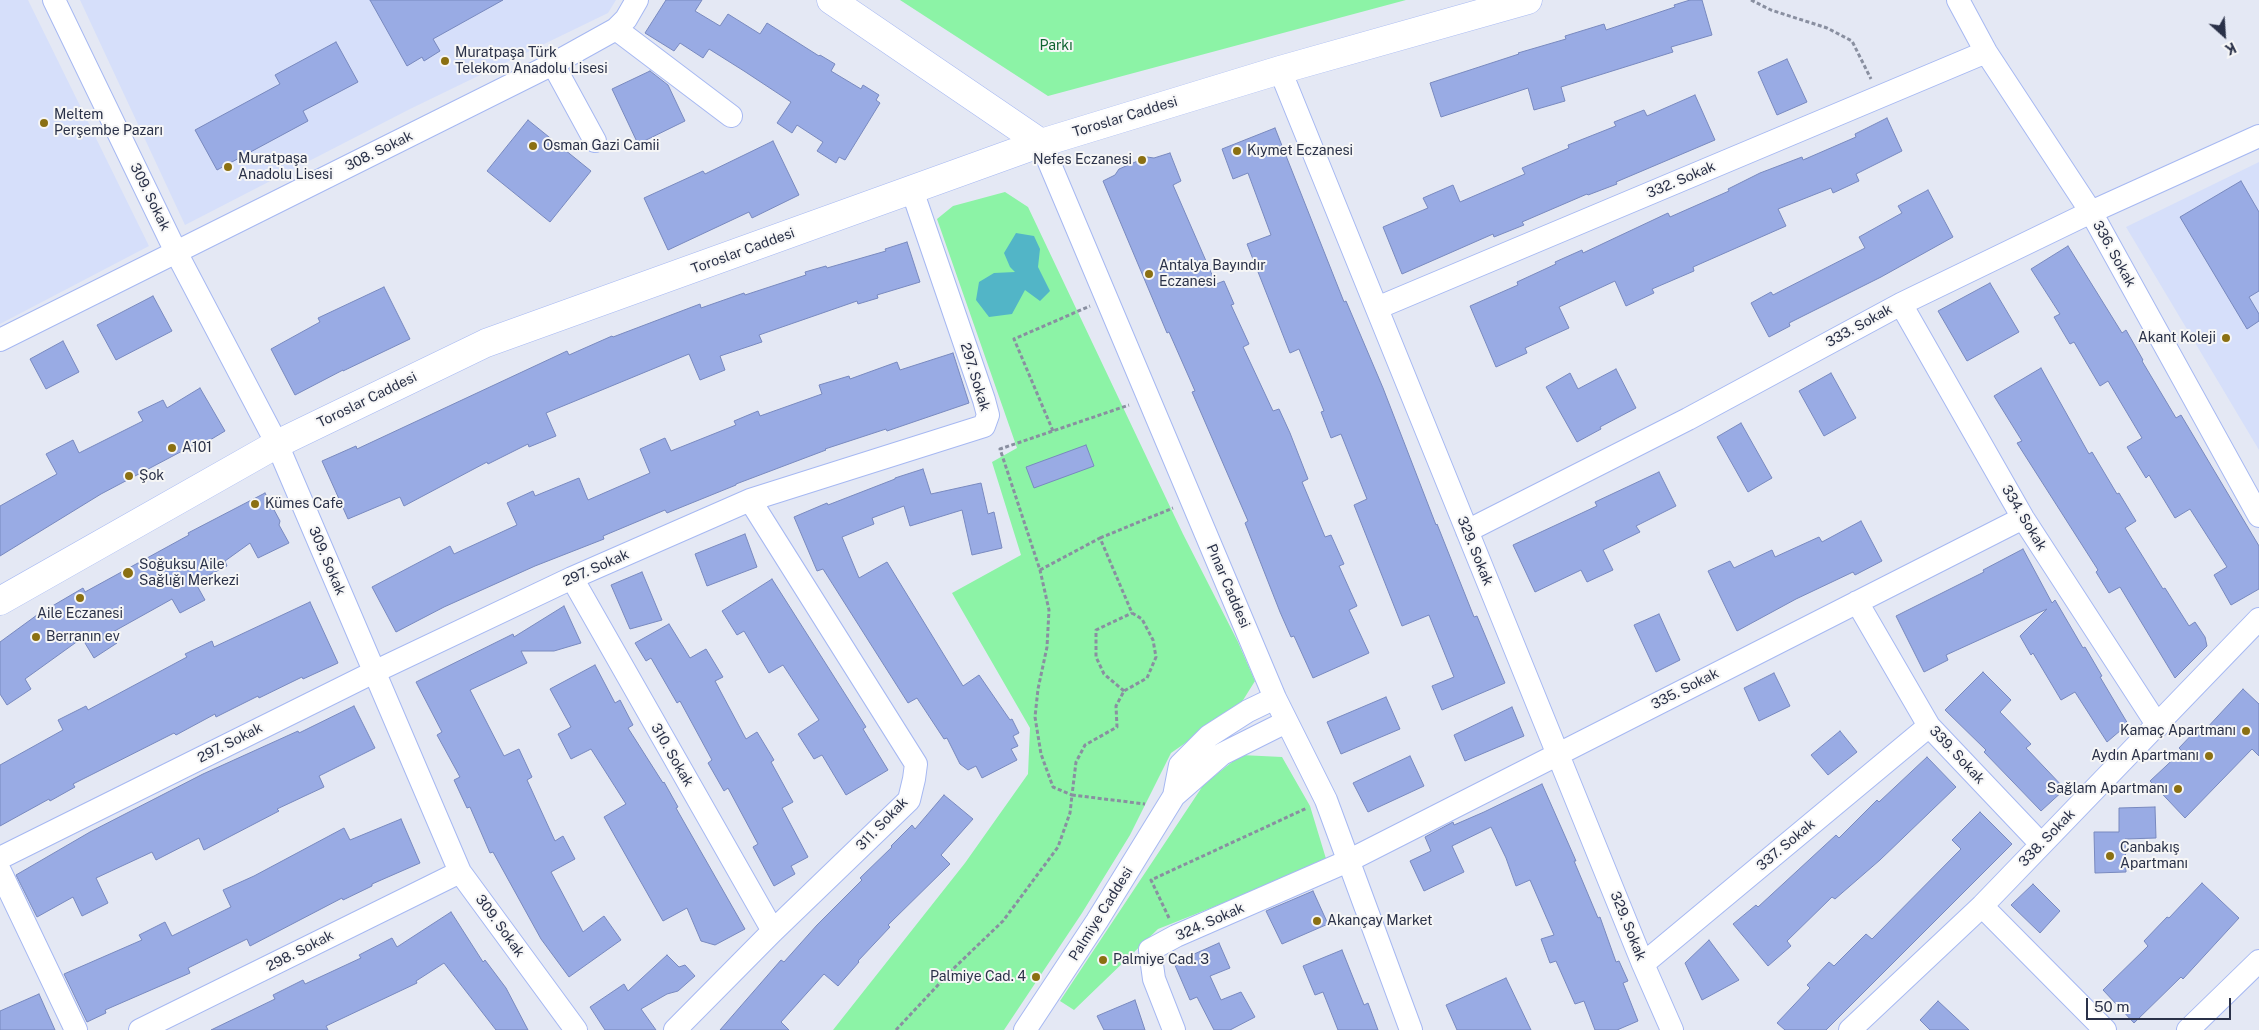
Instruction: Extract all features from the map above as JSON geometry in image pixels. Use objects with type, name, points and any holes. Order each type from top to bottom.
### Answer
[{"type":"main road","points":[[831,0],[1041,143]]},
{"type":"main road","name":"Toroslar Caddesi","points":[[0,601],[277,444],[486,343],[1041,143],[1280,70],[1526,0]]},
{"type":"street","name":"309. Sokak","points":[[54,0],[176,252],[277,444],[460,872],[575,1030]]},
{"type":"street","name":"308. Sokak","points":[[0,340],[553,64],[616,28],[626,19],[637,0]]},
{"type":"street","name":"336. Sokak","points":[[1958,0],[1986,52],[2091,212],[2259,516]]},
{"type":"street","points":[[616,28],[731,116]]},
{"type":"street","name":"332. Sokak","points":[[1377,308],[1986,52]]},
{"type":"street","points":[[553,64],[595,142]]},
{"type":"street","name":"329. Sokak","points":[[1280,70],[1643,964],[1672,1030]]},
{"type":"street","name":"333. Sokak","points":[[1467,531],[1688,419],[1900,304],[2091,212],[2259,136]]},
{"type":"street","name":"Pınar Caddesi","points":[[1041,143],[1275,698],[1326,800],[1411,1030]]},
{"type":"street","name":"297. Sokak","points":[[0,858],[374,672],[572,578],[750,500],[984,426],[988,415],[984,400],[912,190]]},
{"type":"street","name":"334. Sokak","points":[[1900,304],[2023,518],[2158,726]]},
{"type":"street","name":"311. Sokak","points":[[675,1030],[909,800],[914,779],[916,764],[750,500]]},
{"type":"street","name":"335. Sokak","points":[[1348,862],[1558,753],[2023,518]]},
{"type":"street","name":"310. Sokak","points":[[572,578],[773,932]]},
{"type":"street","name":"339. Sokak","points":[[1857,602],[1929,726],[2041,844]]},
{"type":"street","name":"338. Sokak","points":[[1850,1030],[1982,906],[2158,726],[2259,619]]},
{"type":"street","name":"Palmiye Caddesi","points":[[1174,796],[1180,765],[1209,736],[1248,711],[1275,698]]},
{"type":"street","name":"Palmiye Caddesi","points":[[1025,1030],[1098,921],[1174,796],[1222,754],[1286,722]]},
{"type":"street","name":"337. Sokak","points":[[1643,964],[1929,726]]},
{"type":"street","name":"324. Sokak","points":[[1174,1030],[1154,979],[1150,950],[1176,936],[1348,862]]},
{"type":"street","points":[[0,871],[76,1030]]},
{"type":"street","name":"298. Sokak","points":[[140,1030],[178,1022],[460,872]]},
{"type":"street","points":[[1982,906],[2105,1030]]},
{"type":"street","points":[[2188,1030],[2259,961]]},
{"type":"path","points":[[1751,0],[1771,10],[1827,28],[1852,41],[1880,97]]},
{"type":"path","points":[[1054,431],[1014,339],[1107,299]]},
{"type":"path","points":[[1146,804],[1072,795],[1053,787],[1041,754],[1035,717],[1038,689],[1048,647],[1049,610],[1040,570],[1000,449],[1149,399]]},
{"type":"path","points":[[1040,570],[1100,538],[1192,500]]},
{"type":"path","points":[[896,1030],[953,969],[1002,921],[1058,848],[1070,812],[1076,762],[1084,745],[1117,727],[1116,706],[1124,691],[1148,678],[1156,657],[1153,640],[1142,619],[1132,613],[1100,538]]},
{"type":"path","points":[[1124,691],[1104,674],[1096,657],[1096,630],[1132,613]]},
{"type":"path","points":[[1172,924],[1151,880],[1310,806]]},
{"type":"shaded area","name":"Meltem Perşembe Pazarı","points":[[0,0],[28,0],[149,246],[0,324]]},
{"type":"shaded area","name":"Muratpaşa Anadolu Lisesi","points":[[80,0],[616,0],[608,13],[410,109],[185,225]]},
{"type":"shaded area","name":"Akant Koleji","points":[[2259,162],[2259,450],[2126,227]]},
{"type":"green space","name":"Parkı","points":[[900,0],[1406,0],[1048,96]]},
{"type":"green space","points":[[1005,192],[1028,207],[1183,534],[1238,642],[1255,681],[1240,705],[1171,753],[1130,835],[1082,913],[1004,1030],[833,1030],[965,863],[1028,774],[1030,728],[952,593],[1021,555],[992,462],[1017,448],[937,219],[953,206]]},
{"type":"green space","points":[[1241,755],[1282,757],[1310,806],[1327,862],[1158,929],[1074,1010],[1060,1001],[1204,784]]},
{"type":"water","points":[[1016,233],[1034,236],[1040,249],[1038,267],[1050,291],[1040,301],[1025,290],[1012,314],[989,317],[976,300],[979,282],[994,273],[1015,272],[1010,267],[1004,253]]},
{"type":"building","points":[[370,0],[503,0],[433,39],[440,51],[424,61],[422,57],[407,66]]},
{"type":"building","points":[[666,0],[702,0],[695,11],[720,26],[728,14],[760,34],[767,23],[835,64],[831,71],[861,89],[863,85],[879,95],[876,100],[880,103],[845,160],[839,157],[836,163],[817,151],[823,142],[797,125],[792,133],[777,123],[791,102],[744,71],[709,49],[703,58],[680,43],[674,51],[645,33]]},
{"type":"building","points":[[1690,0],[1702,0],[1712,35],[1671,47],[1673,52],[1561,87],[1565,101],[1534,110],[1528,88],[1441,117],[1430,83],[1566,39],[1565,36],[1604,24],[1606,30],[1675,7],[1674,5]]},
{"type":"building","points":[[336,42],[358,82],[303,111],[308,121],[217,170],[195,130],[280,84],[275,75]]},
{"type":"building","points":[[1787,59],[1807,102],[1777,115],[1758,72]]},
{"type":"building","points":[[650,71],[668,85],[685,121],[638,144],[612,89]]},
{"type":"building","points":[[1695,95],[1715,140],[1616,182],[1617,184],[1587,194],[1522,222],[1524,225],[1494,237],[1493,234],[1402,274],[1383,227],[1428,208],[1423,198],[1453,185],[1460,202],[1525,174],[1522,168],[1569,148],[1568,145],[1616,126],[1614,122],[1644,110],[1647,116]]},
{"type":"building","points":[[1887,118],[1902,151],[1856,174],[1859,181],[1833,193],[1831,188],[1778,209],[1786,226],[1693,267],[1694,271],[1652,289],[1654,293],[1626,306],[1615,281],[1559,307],[1569,328],[1525,348],[1527,353],[1496,367],[1470,306],[1518,285],[1517,282],[1556,264],[1555,262],[1582,250],[1583,253],[1668,213],[1670,217],[1729,191],[1728,189],[1760,173],[1802,157],[1803,160],[1856,137],[1855,134]]},
{"type":"building","name":"Osman Gazi Camii","points":[[528,120],[591,171],[550,222],[487,171]]},
{"type":"building","points":[[1275,128],[1344,302],[1346,301],[1383,388],[1474,617],[1477,616],[1505,683],[1442,710],[1432,686],[1454,677],[1429,615],[1402,626],[1354,505],[1367,499],[1341,434],[1331,438],[1321,412],[1324,411],[1299,349],[1290,353],[1247,244],[1271,235],[1248,173],[1233,179],[1222,149]]},
{"type":"building","points":[[773,141],[799,195],[752,218],[749,212],[668,250],[644,198],[703,171],[705,174]]},
{"type":"building","points":[[1170,153],[1181,181],[1173,185],[1216,284],[1224,281],[1234,304],[1231,305],[1249,344],[1243,347],[1273,411],[1279,409],[1290,433],[1308,479],[1302,482],[1325,537],[1331,535],[1344,564],[1339,566],[1357,606],[1349,610],[1369,653],[1313,678],[1294,636],[1291,637],[1280,612],[1245,523],[1248,521],[1192,392],[1195,391],[1169,332],[1167,333],[1103,181],[1115,175],[1119,169],[1147,157],[1154,158]]},
{"type":"building","points":[[2241,181],[2259,212],[2259,291],[2249,297],[2259,314],[2259,321],[2247,329],[2180,217]]},
{"type":"building","points":[[1928,190],[1953,237],[1881,277],[1789,323],[1790,326],[1769,337],[1751,303],[1771,292],[1773,295],[1865,248],[1859,237],[1902,213],[1898,206]]},
{"type":"building","points":[[907,242],[920,282],[877,295],[878,298],[858,304],[857,301],[759,335],[762,342],[720,356],[725,370],[700,380],[689,354],[546,413],[556,436],[529,447],[528,444],[488,464],[487,462],[404,506],[400,497],[348,519],[322,461],[356,446],[357,449],[567,351],[569,355],[612,336],[700,304],[701,308],[744,293],[745,295],[806,275],[805,272],[826,266],[827,268],[886,251],[885,249]]},
{"type":"building","points":[[2068,246],[2122,333],[2126,330],[2176,418],[2181,415],[2259,546],[2259,589],[2231,605],[2214,575],[2227,567],[2190,509],[2175,518],[2149,475],[2146,478],[2127,447],[2142,438],[2108,381],[2100,386],[2074,342],[2070,344],[2054,317],[2060,314],[2031,269]]},
{"type":"building","points":[[1990,283],[2019,332],[1967,361],[1938,311]]},
{"type":"building","points":[[384,287],[410,339],[295,395],[271,349],[320,322],[318,318]]},
{"type":"building","points":[[153,296],[172,331],[116,360],[97,325]]},
{"type":"building","points":[[63,341],[79,372],[46,389],[30,359]]},
{"type":"building","points":[[953,353],[969,403],[887,431],[886,429],[825,449],[667,513],[665,510],[603,536],[604,539],[535,566],[444,607],[396,632],[372,587],[450,546],[454,554],[517,525],[507,503],[533,491],[535,496],[579,478],[588,500],[650,473],[640,449],[665,438],[671,451],[736,425],[734,421],[758,411],[760,416],[822,394],[819,385],[849,376],[850,379],[897,362],[900,370]]},
{"type":"building","points":[[2041,368],[2089,454],[2092,452],[2117,494],[2119,493],[2136,521],[2125,528],[2163,589],[2165,588],[2189,626],[2195,622],[2205,637],[2207,646],[2175,678],[2120,587],[2109,593],[2096,572],[2098,570],[2017,443],[2022,441],[1994,396]]},
{"type":"building","points":[[1616,369],[1636,408],[1600,427],[1601,429],[1577,442],[1546,387],[1570,373],[1578,389]]},
{"type":"building","points":[[1831,373],[1856,418],[1824,436],[1799,391]]},
{"type":"building","points":[[200,388],[225,431],[205,443],[203,440],[101,494],[0,556],[0,506],[57,474],[46,454],[73,440],[79,453],[143,421],[138,412],[163,400],[167,408]]},
{"type":"building","points":[[1741,423],[1772,478],[1748,492],[1717,437]]},
{"type":"building","points":[[1086,445],[1094,466],[1034,488],[1026,467]]},
{"type":"building","points":[[923,469],[931,494],[981,483],[988,514],[994,512],[1002,548],[972,555],[962,510],[910,526],[904,506],[872,518],[874,524],[842,537],[859,578],[887,562],[963,686],[979,675],[1010,720],[1012,719],[1019,733],[1013,736],[1018,746],[1011,749],[1017,760],[982,778],[976,766],[968,770],[960,764],[947,738],[944,739],[917,698],[908,703],[823,569],[817,571],[794,517],[827,503],[828,505],[895,478]]},
{"type":"building","points":[[1659,472],[1676,506],[1636,526],[1640,532],[1603,550],[1613,570],[1587,582],[1581,570],[1535,592],[1513,545],[1597,506],[1595,502]]},
{"type":"building","points":[[265,493],[289,543],[258,558],[250,543],[225,561],[227,566],[195,582],[205,600],[180,613],[172,599],[111,633],[117,643],[94,658],[82,638],[25,679],[31,689],[7,705],[0,694],[0,642],[37,615],[83,588],[85,592],[189,535],[188,533]]},
{"type":"building","points":[[1861,521],[1882,561],[1855,575],[1853,572],[1796,599],[1737,631],[1708,571],[1730,561],[1734,568],[1772,550],[1775,557],[1819,537],[1822,542]]},
{"type":"building","points":[[745,534],[757,567],[707,586],[695,554]]},
{"type":"building","points":[[2023,549],[2052,603],[2055,600],[2083,648],[2085,647],[2102,676],[2100,677],[2128,724],[2107,742],[2075,692],[2061,700],[2033,653],[2031,655],[2020,636],[2047,609],[1946,655],[1948,660],[1924,672],[1896,616],[1984,572],[1983,570]]},
{"type":"building","points":[[642,572],[662,620],[630,629],[611,585]]},
{"type":"building","points":[[772,579],[866,727],[863,729],[888,770],[846,795],[822,755],[814,759],[798,734],[819,720],[783,665],[769,673],[744,631],[737,635],[722,611]]},
{"type":"building","points":[[310,602],[338,663],[303,679],[302,677],[259,698],[258,696],[216,717],[215,714],[176,735],[174,733],[73,784],[75,787],[0,826],[0,765],[63,730],[58,720],[86,706],[88,710],[187,657],[185,654],[212,641],[214,647]]},
{"type":"building","points":[[564,606],[581,643],[554,651],[521,651],[527,663],[470,690],[504,756],[519,749],[532,777],[527,780],[555,841],[563,836],[575,859],[551,872],[583,932],[604,916],[621,940],[569,977],[541,939],[493,852],[490,853],[470,807],[467,808],[454,780],[460,777],[437,735],[442,732],[416,682],[513,634],[514,637]]},
{"type":"building","points":[[1659,614],[1680,660],[1656,672],[1634,625]]},
{"type":"building","points":[[669,624],[690,658],[706,649],[723,677],[715,681],[746,739],[757,732],[774,760],[771,762],[793,802],[782,808],[808,857],[791,866],[795,874],[774,886],[753,847],[758,844],[728,788],[724,791],[708,763],[712,760],[680,701],[677,703],[651,658],[646,661],[635,643]]},
{"type":"building","points":[[595,665],[615,703],[620,700],[633,725],[628,728],[664,782],[678,807],[676,808],[745,929],[715,945],[701,941],[687,908],[663,921],[604,817],[626,804],[591,749],[571,759],[558,734],[571,727],[550,689]]},
{"type":"building","points":[[1983,672],[2011,700],[2000,712],[2031,744],[2026,748],[2065,789],[2041,811],[1984,752],[1986,750],[1945,710]]},
{"type":"building","points":[[1774,673],[1790,706],[1759,721],[1744,688]]},
{"type":"building","points":[[2243,689],[2259,704],[2259,756],[2252,749],[2185,818],[2150,781],[2182,751],[2179,748],[2200,726],[2205,730]]},
{"type":"building","points":[[1386,697],[1400,729],[1341,754],[1327,722]]},
{"type":"building","points":[[354,706],[375,748],[319,776],[324,787],[277,809],[279,811],[204,850],[199,838],[156,860],[152,852],[96,878],[108,903],[82,916],[73,897],[37,917],[16,875],[90,832],[203,774],[298,731],[299,733]]},
{"type":"building","points":[[1512,707],[1524,736],[1465,761],[1454,735]]},
{"type":"building","points":[[1840,731],[1857,752],[1828,775],[1811,755]]},
{"type":"building","points":[[1410,756],[1424,786],[1368,812],[1353,783]]},
{"type":"building","points":[[1927,757],[1956,787],[1880,860],[1835,899],[1832,897],[1787,941],[1791,946],[1768,966],[1733,924],[1756,905],[1758,907],[1836,835],[1839,838],[1877,800],[1879,802]]},
{"type":"building","points":[[1542,784],[1576,861],[1574,861],[1598,918],[1600,917],[1616,962],[1619,961],[1628,981],[1623,983],[1638,1021],[1617,1030],[1595,1030],[1584,1001],[1575,1004],[1556,961],[1550,963],[1541,939],[1554,935],[1530,880],[1516,886],[1506,858],[1491,827],[1452,846],[1464,872],[1424,891],[1410,861],[1431,851],[1425,837],[1453,822],[1454,825]]},
{"type":"building","points":[[944,795],[973,819],[941,855],[950,864],[888,925],[890,927],[858,961],[838,986],[824,974],[781,1022],[789,1030],[720,1030],[781,960],[784,962],[817,925],[862,880],[860,878],[912,825],[915,829]]},
{"type":"building","name":"Canbakış Apartmanı","points":[[2155,807],[2156,838],[2125,839],[2126,872],[2095,873],[2094,832],[2119,832],[2119,808]]},
{"type":"building","points":[[1980,812],[2012,844],[1826,1030],[1785,1030],[1777,1023],[1810,988],[1807,985],[1829,962],[1834,966],[1866,934],[1872,939],[1961,849],[1952,840]]},
{"type":"building","points":[[401,819],[420,863],[372,884],[372,886],[343,900],[342,898],[250,946],[247,939],[188,968],[190,973],[105,1010],[106,1013],[87,1022],[64,974],[142,940],[139,935],[165,922],[172,936],[231,907],[223,890],[254,876],[344,828],[350,840]]},
{"type":"building","points":[[2202,883],[2239,918],[2183,979],[2181,977],[2134,1023],[2103,990],[2148,946],[2144,941]]},
{"type":"building","points":[[2033,884],[2060,911],[2040,933],[2011,905]]},
{"type":"building","points":[[1313,891],[1328,924],[1282,944],[1266,911]]},
{"type":"building","points":[[451,912],[483,962],[485,960],[506,988],[528,1030],[496,1030],[444,963],[416,981],[417,983],[326,1026],[328,1030],[211,1030],[275,999],[273,995],[303,980],[305,984],[361,958],[359,955],[392,938],[397,947]]},
{"type":"building","points":[[1709,940],[1739,980],[1702,1000],[1685,963]]},
{"type":"building","points":[[1219,943],[1230,968],[1210,976],[1221,1000],[1241,992],[1255,1017],[1230,1030],[1214,1030],[1197,997],[1190,1000],[1174,963]]},
{"type":"building","points":[[1342,950],[1364,1005],[1368,1003],[1378,1030],[1338,1030],[1323,992],[1315,995],[1303,966]]},
{"type":"building","points":[[667,955],[679,967],[685,965],[695,976],[678,991],[667,994],[641,1009],[656,1030],[605,1030],[590,1007],[624,984],[628,991]]},
{"type":"building","points":[[1506,978],[1531,1030],[1457,1030],[1446,1005]]},
{"type":"building","points":[[39,994],[55,1030],[0,1030],[0,1011]]},
{"type":"building","points":[[1135,1000],[1145,1030],[1104,1030],[1097,1016]]},
{"type":"building","points":[[1938,1001],[1969,1030],[1930,1030],[1920,1020]]},
{"type":"place","name":"Muratpaşa Türk Telekom Anadolu Lisesi","points":[[445,61]]},
{"type":"place","name":"Meltem Perşembe Pazarı","points":[[44,123]]},
{"type":"place","name":"Osman Gazi Camii","points":[[533,146]]},
{"type":"place","name":"Kıymet Eczanesi","points":[[1237,151]]},
{"type":"place","name":"Nefes Eczanesi","points":[[1142,160]]},
{"type":"place","name":"Muratpaşa Anadolu Lisesi","points":[[228,167]]},
{"type":"place","name":"Antalya Bayındır Eczanesi","points":[[1149,274]]},
{"type":"place","name":"Akant Koleji","points":[[2226,338]]},
{"type":"place","name":"A101","points":[[172,448]]},
{"type":"place","name":"Şok","points":[[129,476]]},
{"type":"place","name":"Kümes Cafe","points":[[255,504]]},
{"type":"place","name":"Soğuksu Aile Sağlığı Merkezi","points":[[128,573]]},
{"type":"place","name":"Aile Eczanesi","points":[[80,598]]},
{"type":"place","name":"Berranın ev","points":[[36,637]]},
{"type":"place","name":"Kamaç Apartmanı","points":[[2246,731]]},
{"type":"place","name":"Aydın Apartmanı","points":[[2209,756]]},
{"type":"place","name":"Sağlam Apartmanı","points":[[2178,789]]},
{"type":"place","name":"Canbakış Apartmanı","points":[[2110,856]]},
{"type":"place","name":"Akançay Market","points":[[1317,921]]},
{"type":"place","name":"Palmiye Cad. 3","points":[[1103,960]]},
{"type":"place","name":"Palmiye Cad. 4","points":[[1036,977]]}]
